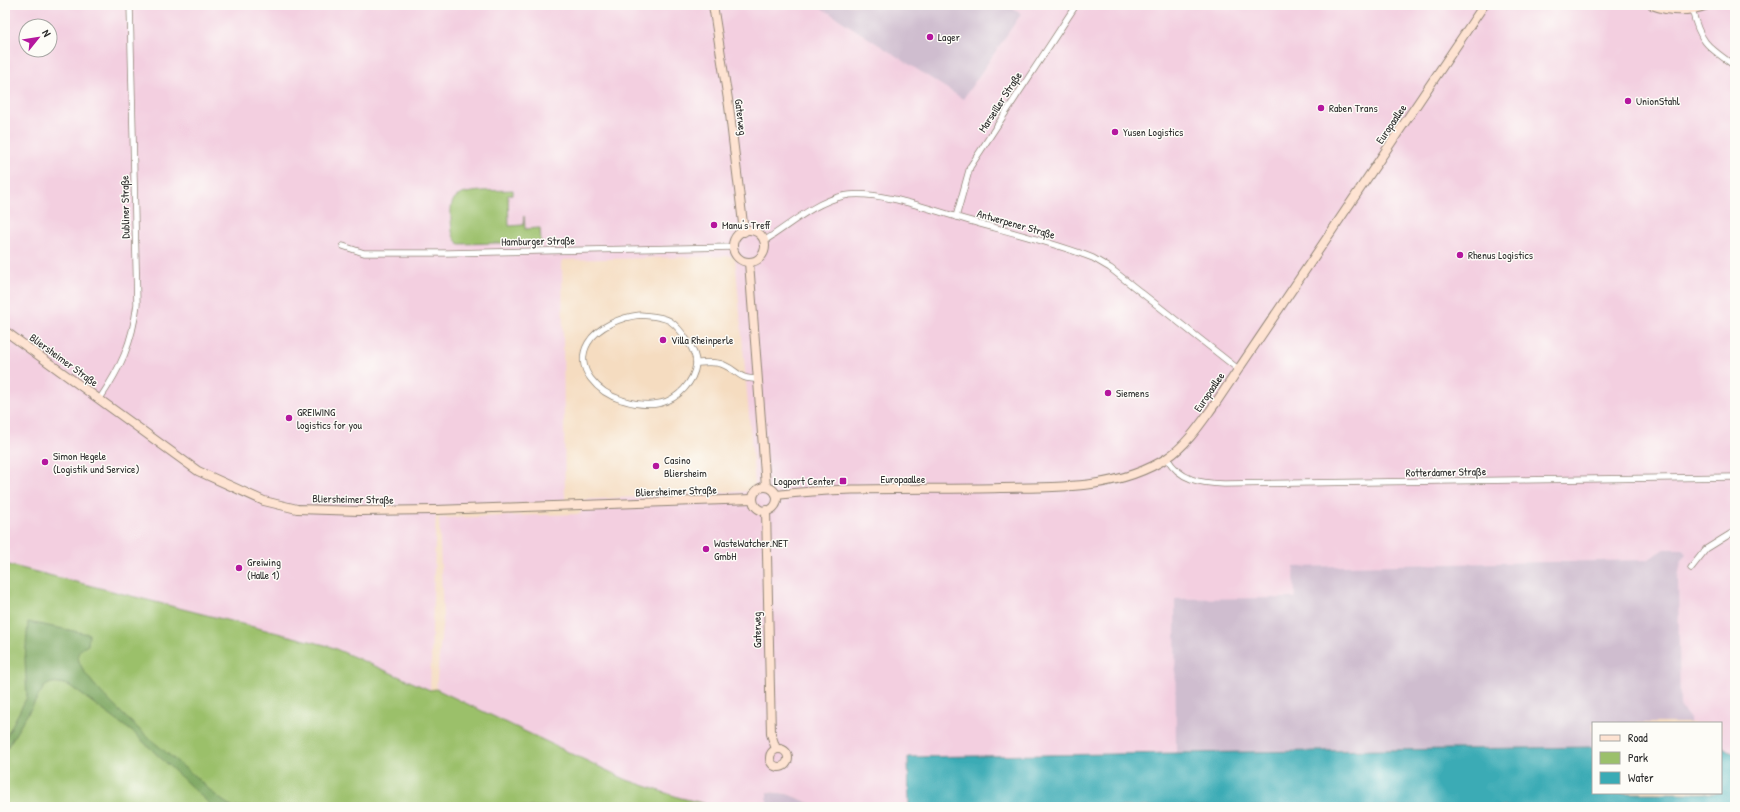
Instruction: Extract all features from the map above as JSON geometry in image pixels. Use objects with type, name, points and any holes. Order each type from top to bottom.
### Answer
[{"type":"main road","name":"Gaterweg","points":[[713,5],[729,106],[744,232]]},
{"type":"main road","name":"Europaallee","points":[[777,496],[844,490],[1014,488],[1101,484],[1135,474],[1167,458],[1184,444],[1198,428],[1484,5]]},
{"type":"main road","points":[[1652,5],[1669,10],[1692,9],[1707,5]]},
{"type":"main road","points":[[744,232],[755,232],[760,235],[764,241],[765,247],[763,254],[759,259],[749,262],[738,257],[734,246],[735,240],[744,232]]},
{"type":"main road","points":[[749,262],[766,487]]},
{"type":"main road","name":"Bliersheimer Straße","points":[[5,330],[198,471],[264,501],[297,508],[360,511],[436,510],[753,499]]},
{"type":"main road","points":[[766,487],[772,489],[777,496],[775,505],[766,510],[758,508],[753,499],[757,490],[766,487]]},
{"type":"main road","name":"Gaterweg","points":[[766,510],[771,734],[776,749]]},
{"type":"street","name":"Dubliner Straße","points":[[99,400],[117,373],[126,354],[135,319],[137,304],[130,5]]},
{"type":"street","name":"Marseiller Straße","points":[[956,217],[970,167],[1076,5]]},
{"type":"street","points":[[1692,9],[1696,27],[1703,42],[1735,66]]},
{"type":"street","name":"Antwerpener Straße","points":[[764,241],[811,209],[829,200],[854,194],[889,199],[956,217],[1093,258],[1110,268],[1238,369]]},
{"type":"street","name":"Hamburger Straße","points":[[343,246],[364,253],[734,246]]},
{"type":"street","points":[[631,316],[654,316],[669,320],[680,331],[688,342],[696,363],[691,380],[683,390],[666,401],[648,404],[632,403],[615,398],[602,391],[591,381],[585,368],[584,355],[588,343],[601,330],[615,322],[631,316]]},
{"type":"street","points":[[696,363],[715,362],[725,365],[742,378],[758,379]]},
{"type":"street","name":"Rotterdamer Straße","points":[[1167,458],[1171,466],[1191,480],[1224,484],[1735,477]]},
{"type":"street","points":[[1691,568],[1706,549],[1735,531]]},
{"type":"shaded area","points":[[5,5],[1735,5],[1735,754],[1722,748],[1722,722],[1592,722],[1592,747],[909,807],[820,807],[787,794],[767,792],[767,807],[720,807],[681,798],[627,780],[436,689],[443,617],[439,518],[581,514],[581,500],[749,491],[755,484],[735,256],[562,260],[565,501],[436,510],[430,690],[329,646],[5,564]]},
{"type":"shaded area","points":[[817,5],[1008,5],[1021,14],[963,99]]},
{"type":"shaded area","points":[[1665,549],[1683,549],[1687,555],[1681,561],[1678,578],[1680,706],[1690,719],[1690,722],[1592,722],[1592,747],[1176,753],[1175,599],[1295,598],[1294,567],[1647,560]]},
{"type":"shaded area","points":[[767,792],[787,794],[820,807],[767,807]]},
{"type":"green space","points":[[513,190],[513,194],[508,195],[509,226],[523,225],[524,216],[525,229],[540,228],[541,242],[459,244],[456,241],[452,233],[451,219],[452,205],[455,198],[466,193]]},
{"type":"green space","points":[[5,564],[329,646],[430,690],[436,689],[627,780],[681,798],[720,807],[5,807]]},
{"type":"green space","points":[[28,622],[89,634],[88,645],[80,651],[78,656],[82,668],[93,683],[126,718],[145,735],[191,773],[217,797],[234,807],[213,807],[134,733],[70,686],[63,684],[50,683],[44,687],[5,751],[5,739],[27,697],[25,659]]},
{"type":"water","points":[[1592,747],[1592,794],[1722,794],[1722,748],[1735,754],[1735,807],[909,807],[908,757]]},
{"type":"place","name":"Lager","points":[[930,37]]},
{"type":"place","name":"UnionStahl","points":[[1628,101]]},
{"type":"place","name":"Raben Trans","points":[[1321,108]]},
{"type":"place","name":"Yusen Logistics","points":[[1115,132]]},
{"type":"place","name":"Manu's Treff","points":[[714,225]]},
{"type":"place","name":"Rhenus Logistics","points":[[1460,255]]},
{"type":"place","name":"Villa Rheinperle","points":[[663,340]]},
{"type":"place","name":"Siemens","points":[[1108,393]]},
{"type":"place","name":"GREIWING logistics for you","points":[[289,418]]},
{"type":"place","name":"Simon Hegele (Logistik und Service)","points":[[45,462]]},
{"type":"place","name":"Casino Bliersheim","points":[[656,466]]},
{"type":"place","name":"Logport Center","points":[[843,481]]},
{"type":"place","name":"WasteWatcher.NET GmbH","points":[[706,549]]},
{"type":"place","name":"Greiwing (Halle 1)","points":[[239,568]]}]
